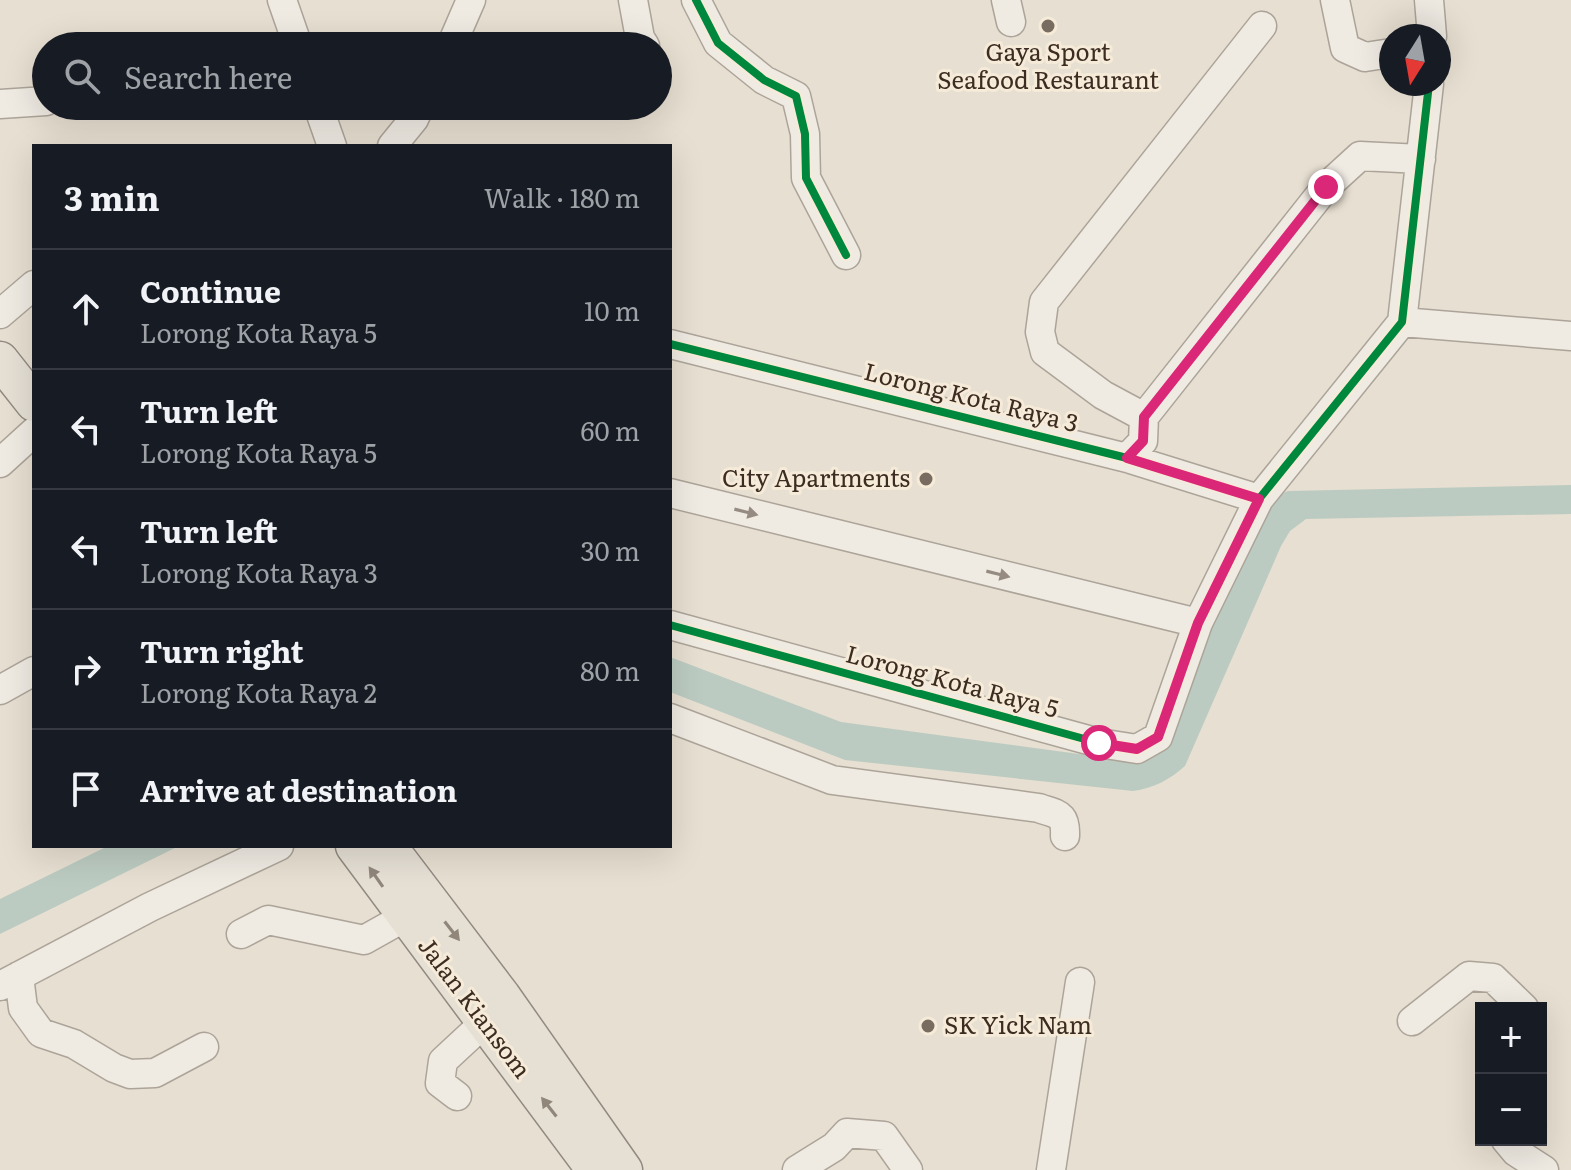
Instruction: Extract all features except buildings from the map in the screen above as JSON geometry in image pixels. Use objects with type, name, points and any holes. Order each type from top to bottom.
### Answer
[{"type":"main road","points":[[0,360],[32,400]]},
{"type":"main road","name":"Jalan Kiansom","points":[[355,848],[595,1170]]},
{"type":"main road","name":"Jalan Kiansom","points":[[390,848],[502,996],[624,1170]]},
{"type":"street","points":[[282,0],[293,32]]},
{"type":"street","points":[[457,32],[471,0]]},
{"type":"street","points":[[633,0],[639,32]]},
{"type":"street","points":[[696,0],[718,43],[764,80],[796,96],[805,134],[806,178],[846,255]]},
{"type":"street","points":[[1335,0],[1345,48],[1365,57],[1379,55]]},
{"type":"street","points":[[1429,0],[1431,24]]},
{"type":"street","points":[[1144,417],[1103,395],[1045,352],[1040,332],[1044,302],[1262,26]]},
{"type":"street","points":[[1428,96],[1402,322],[1571,336]]},
{"type":"street","points":[[0,104],[32,102]]},
{"type":"street","points":[[323,120],[331,144]]},
{"type":"street","points":[[394,144],[419,124]]},
{"type":"street","points":[[1127,458],[1143,441],[1144,417],[1326,187],[1360,156],[1421,159]]},
{"type":"street","points":[[0,314],[32,287]]},
{"type":"street","name":"Lorong Kota Raya 5","points":[[672,626],[1099,743],[1137,749],[1158,737],[1198,623],[1259,499],[1402,322]]},
{"type":"street","name":"Lorong Kota Raya 3","points":[[672,344],[1127,458],[1259,499]]},
{"type":"street","points":[[0,463],[32,434]]},
{"type":"street","points":[[672,493],[1198,623]]},
{"type":"street","points":[[0,690],[32,672]]},
{"type":"street","points":[[672,719],[832,780],[1039,808],[1061,816],[1066,823],[1065,836]]},
{"type":"street","points":[[204,1047],[155,1073],[130,1074],[74,1044],[41,1033],[23,1008],[10,981],[150,907],[275,848]]},
{"type":"street","points":[[241,934],[268,920],[364,940],[405,917]]},
{"type":"street","points":[[1412,1021],[1469,976],[1493,978],[1518,1002]]},
{"type":"street","points":[[1051,1170],[1080,982]]},
{"type":"street","points":[[457,1096],[440,1083],[443,1061],[484,1023]]},
{"type":"street","points":[[797,1170],[834,1147],[847,1133],[884,1136],[908,1170]]},
{"type":"street","points":[[1511,1146],[1544,1170]]},
{"type":"shaded area","points":[[1571,485],[1571,514],[1306,519],[1290,531],[1281,546],[1185,766],[1161,783],[1141,790],[845,760],[672,693],[672,658],[841,722],[1131,761],[1258,519],[1278,495],[1288,491]]},
{"type":"shaded area","points":[[104,848],[175,848],[0,934],[0,899]]},
{"type":"cycle path","points":[[696,0],[718,43],[764,80],[796,96],[805,134],[806,178],[846,255]]},
{"type":"cycle path","points":[[672,626],[1099,743],[1137,749],[1158,737],[1198,623],[1259,499],[1402,322],[1428,96]]},
{"type":"cycle path","points":[[672,344],[1127,458],[1259,499]]},
{"type":"place","name":"Gaya Sport Seafood Restaurant","points":[[1048,26]]},
{"type":"place","name":"City Apartments","points":[[926,479]]},
{"type":"place","name":"SK Yick Nam","points":[[928,1026]]},
{"type":"route","points":[[1099,743],[1137,749],[1158,737],[1198,623],[1259,499],[1127,458],[1143,441],[1144,417],[1326,187]]}]
